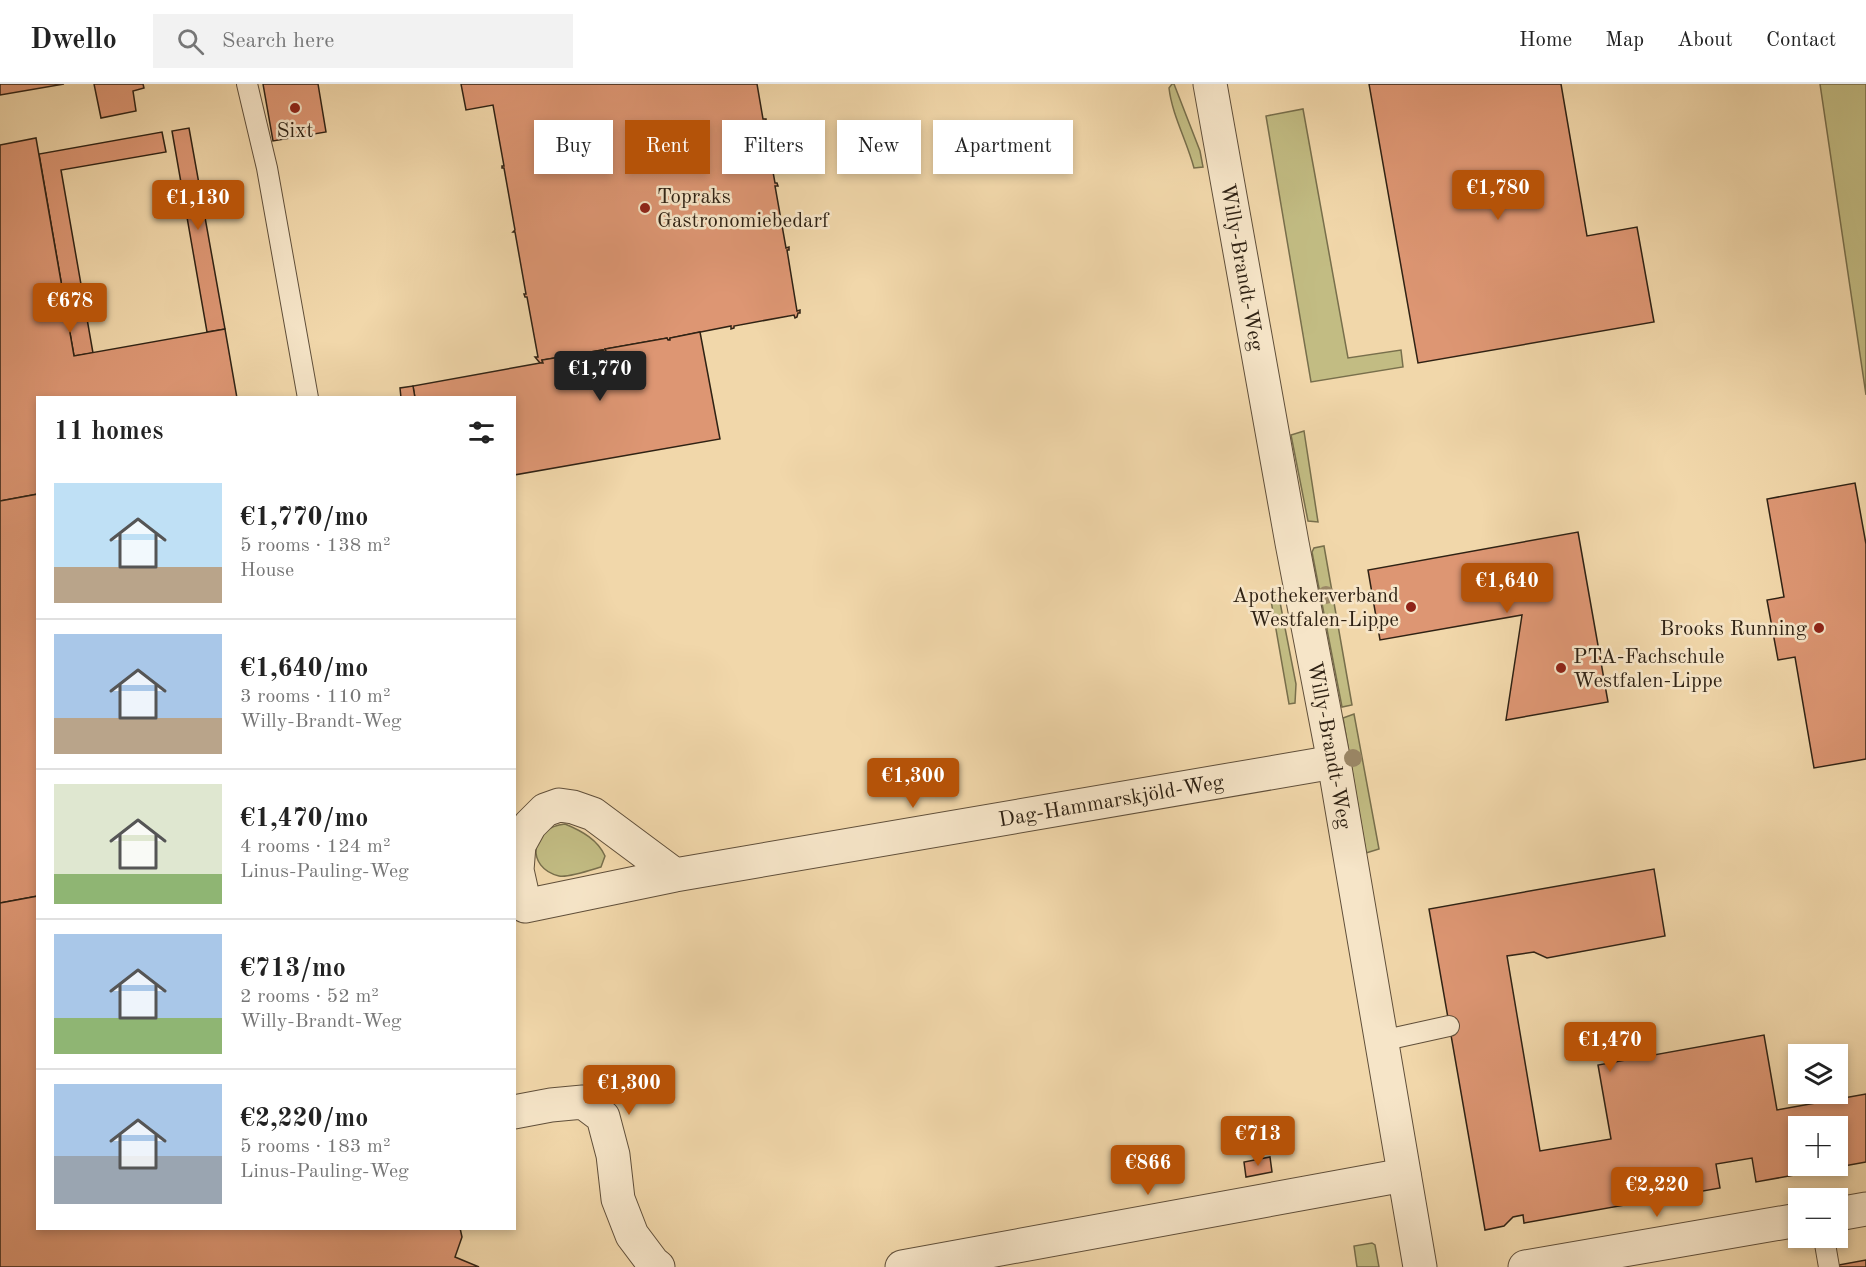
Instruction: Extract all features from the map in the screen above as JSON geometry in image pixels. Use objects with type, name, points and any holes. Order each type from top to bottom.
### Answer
[{"type":"street","name":"Willy-Brandt-Weg","points":[[1210,84],[1292,543],[1334,762],[1420,1267]]},
{"type":"street","name":"Dag-Hammarskjöld-Weg","points":[[675,875],[1334,762]]},
{"type":"street","points":[[516,1112],[583,1102],[603,1117],[613,1155],[618,1199],[632,1235],[652,1263],[658,1267]]},
{"type":"street","points":[[902,1267],[1404,1175]]},
{"type":"street","points":[[1848,1212],[1866,1209]]},
{"type":"street","points":[[1525,1267],[1788,1222]]},
{"type":"lane","points":[[247,84],[267,168],[308,396]]},
{"type":"lane","points":[[1381,1041],[1449,1026]]},
{"type":"lane","points":[[1826,1248],[1829,1267]]},
{"type":"shaded area","points":[[1174,84],[1200,151],[1203,167],[1194,168],[1173,108],[1169,88]]},
{"type":"shaded area","points":[[1820,84],[1866,84],[1866,395]]},
{"type":"shaded area","points":[[1303,109],[1348,358],[1401,350],[1403,367],[1311,382],[1266,116]]},
{"type":"shaded area","points":[[1304,431],[1318,522],[1308,521],[1291,435]]},
{"type":"shaded area","points":[[1324,546],[1352,705],[1342,707],[1312,552],[1314,548]]},
{"type":"shaded area","points":[[1278,592],[1296,684],[1295,703],[1289,704],[1270,595]]},
{"type":"shaded area","points":[[1354,714],[1379,849],[1366,853],[1343,718]]},
{"type":"shaded area","points":[[565,824],[583,833],[598,845],[605,856],[601,867],[559,876],[548,872],[541,865],[536,848],[539,840],[553,827]]},
{"type":"shaded area","points":[[1372,1243],[1375,1245],[1379,1267],[1357,1267],[1354,1246]]},
{"type":"building","points":[[0,84],[64,84],[0,95]]},
{"type":"building","points":[[94,84],[143,84],[144,88],[133,91],[136,111],[101,118]]},
{"type":"building","name":"Sixt","points":[[263,84],[318,84],[326,132],[273,141]]},
{"type":"building","name":"Topraks Gastronomiebedarf","points":[[461,84],[757,84],[763,119],[766,120],[722,120],[722,174],[773,174],[778,186],[775,186],[786,248],[789,247],[787,250],[797,311],[800,310],[800,313],[795,318],[794,315],[734,326],[731,329],[731,326],[670,338],[670,340],[667,338],[605,349],[606,351],[603,352],[603,350],[542,360],[543,363],[540,363],[535,357],[538,357],[527,297],[524,294],[526,294],[515,232],[513,232],[515,230],[504,168],[502,168],[504,166],[493,105],[466,110]]},
{"type":"building","points":[[1369,84],[1561,84],[1587,236],[1637,227],[1654,322],[1418,363]]},
{"type":"building","points":[[189,128],[225,329],[207,332],[172,131]]},
{"type":"building","points":[[162,132],[166,152],[61,170],[93,353],[74,356],[39,154]]},
{"type":"building","points":[[36,138],[74,356],[225,329],[237,396],[36,396],[36,494],[0,501],[0,145]]},
{"type":"building","points":[[700,332],[720,439],[516,475],[516,396],[415,396],[413,386],[543,363],[542,360],[603,350],[603,352],[606,351],[605,349],[667,338],[670,340],[670,338]]},
{"type":"building","points":[[413,386],[415,396],[401,396],[400,388]]},
{"type":"building","name":"Brooks Running","points":[[1855,483],[1866,544],[1866,759],[1814,768],[1795,657],[1778,660],[1767,600],[1784,597],[1767,499]]},
{"type":"building","points":[[36,494],[36,896],[0,903],[0,501]]},
{"type":"building","points":[[1578,532],[1608,702],[1506,720],[1522,615],[1380,640],[1368,570]]},
{"type":"building","points":[[1654,869],[1665,936],[1547,958],[1534,952],[1507,956],[1540,1151],[1611,1139],[1598,1065],[1764,1035],[1777,1110],[1810,1104],[1848,1104],[1848,1097],[1866,1094],[1866,1162],[1848,1165],[1848,1116],[1788,1116],[1789,1176],[1756,1182],[1752,1158],[1716,1164],[1720,1188],[1524,1223],[1523,1215],[1513,1217],[1504,1226],[1485,1230],[1429,909]]},
{"type":"building","points":[[36,896],[36,1230],[460,1230],[462,1237],[455,1257],[479,1267],[0,1267],[0,903]]},
{"type":"building","points":[[1270,1157],[1272,1172],[1246,1177],[1244,1162]]},
{"type":"building","points":[[1866,1260],[1866,1267],[1828,1267]]},
{"type":"place","name":"Sixt","points":[[295,108]]},
{"type":"place","name":"Topraks Gastronomiebedarf","points":[[645,208]]},
{"type":"place","name":"Apothekerverband Westfalen-Lippe","points":[[1411,607]]},
{"type":"place","name":"Brooks Running","points":[[1819,628]]},
{"type":"place","name":"PTA-Fachschule Westfalen-Lippe","points":[[1561,668]]}]
